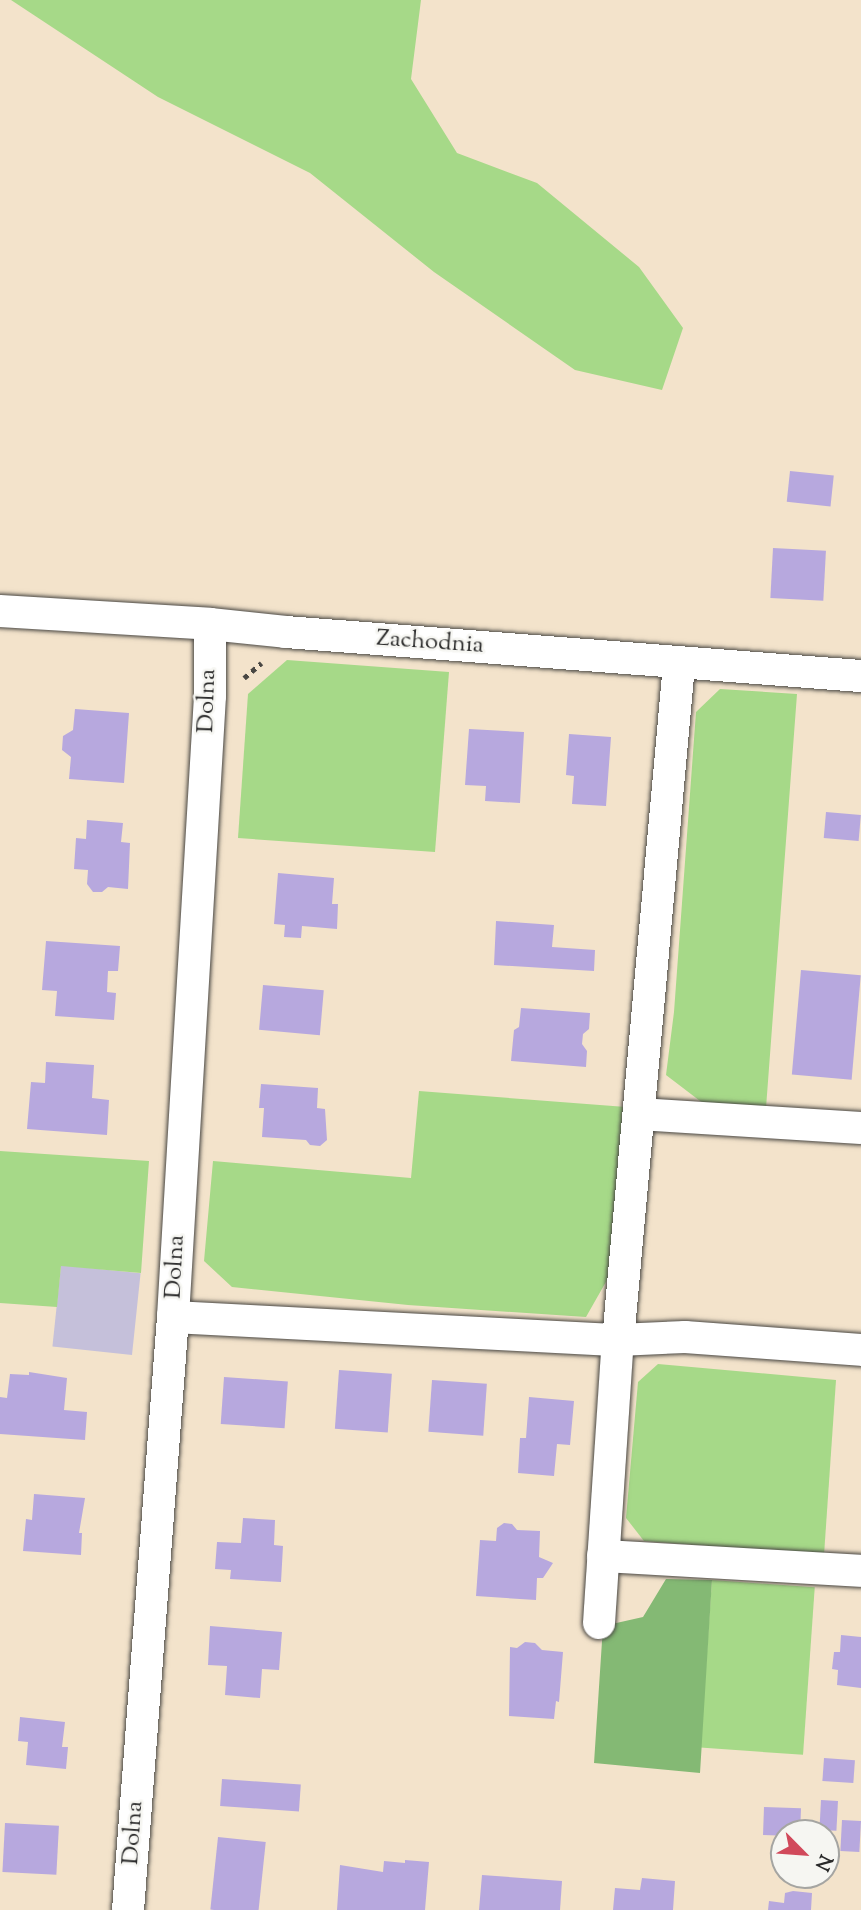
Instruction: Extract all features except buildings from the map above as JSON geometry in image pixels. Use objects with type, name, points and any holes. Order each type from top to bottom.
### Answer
[{"type":"street","name":"Zachodnia","points":[[0,611],[210,624],[679,664],[861,676]]},
{"type":"street","name":"Dolna","points":[[128,1910],[173,1317],[209,710],[210,624]]},
{"type":"street","points":[[599,1623],[618,1340],[679,664]]},
{"type":"street","points":[[639,1114],[861,1128]]},
{"type":"street","points":[[173,1317],[618,1340],[685,1337],[861,1350]]},
{"type":"street","points":[[603,1556],[861,1571]]},
{"type":"path","points":[[239,687],[258,664],[272,656],[286,654],[286,632]]},
{"type":"shaded area","points":[[61,1265],[141,1273],[132,1355],[52,1347]]},
{"type":"green space","points":[[11,0],[421,0],[411,79],[457,153],[537,183],[639,267],[683,328],[662,390],[575,370],[434,272],[310,173],[158,97]]},
{"type":"green space","points":[[287,660],[449,672],[435,852],[238,838],[248,694]]},
{"type":"green space","points":[[720,689],[797,694],[766,1108],[704,1104],[666,1075],[674,1012],[696,712]]},
{"type":"green space","points":[[419,1091],[626,1107],[611,1273],[586,1317],[408,1305],[232,1287],[204,1261],[213,1161],[411,1178]]},
{"type":"green space","points":[[0,1151],[149,1161],[141,1273],[61,1266],[57,1307],[0,1303]]},
{"type":"green space","points":[[658,1364],[836,1380],[824,1555],[644,1541],[626,1518],[638,1382]]},
{"type":"green space","points":[[666,1579],[712,1580],[700,1773],[594,1763],[603,1626],[643,1617]]},
{"type":"green space","points":[[712,1580],[815,1587],[803,1755],[700,1748]]}]
